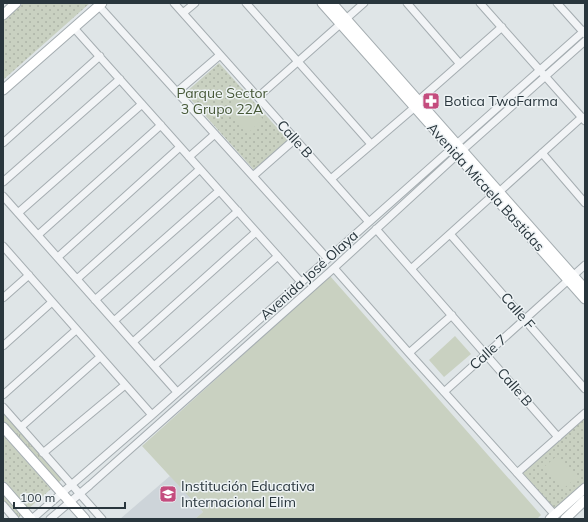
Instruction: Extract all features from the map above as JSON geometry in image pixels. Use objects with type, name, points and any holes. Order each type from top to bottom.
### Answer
[{"type":"street","points":[[3,15],[16,3]]},
{"type":"street","name":"Calle B","points":[[174,3],[369,222]]},
{"type":"street","points":[[183,13],[195,3]]},
{"type":"street","points":[[246,3],[371,144]]},
{"type":"street","name":"Avenida Micaela Bastidas","points":[[322,3],[343,21],[417,104],[570,277],[585,299]]},
{"type":"street","name":"Avenida Micaela Bastidas","points":[[332,3],[343,21]]},
{"type":"street","points":[[258,97],[364,3]]},
{"type":"street","points":[[407,3],[460,64]]},
{"type":"street","points":[[412,269],[496,193],[583,119],[480,3]]},
{"type":"street","points":[[557,3],[584,32]]},
{"type":"street","points":[[3,90],[100,4],[214,134],[327,258]]},
{"type":"street","points":[[74,28],[301,282]]},
{"type":"street","points":[[331,179],[502,28]]},
{"type":"street","name":"Avenida José Olaya","points":[[50,519],[334,268],[539,70],[584,32]]},
{"type":"street","name":"Avenida José Olaya","points":[[32,519],[152,415],[327,258],[546,77],[585,41]]},
{"type":"street","points":[[177,92],[220,55]]},
{"type":"street","points":[[3,143],[100,56]]},
{"type":"street","points":[[3,182],[120,79]]},
{"type":"street","points":[[18,213],[142,104]]},
{"type":"street","points":[[38,235],[161,125]]},
{"type":"street","points":[[190,157],[214,134]]},
{"type":"street","points":[[253,176],[296,139]]},
{"type":"street","points":[[58,257],[180,147]]},
{"type":"street","points":[[542,153],[585,203]]},
{"type":"street","points":[[77,279],[200,169]]},
{"type":"street","points":[[95,300],[219,191]]},
{"type":"street","points":[[3,196],[177,392]]},
{"type":"street","points":[[114,321],[238,211]]},
{"type":"street","name":"Calle B","points":[[376,229],[558,437]]},
{"type":"street","points":[[133,342],[256,232]]},
{"type":"street","name":"Calle F","points":[[450,234],[585,388]]},
{"type":"street","points":[[4,249],[29,275],[152,415]]},
{"type":"street","points":[[154,366],[278,256]]},
{"type":"street","name":"Calle 7","points":[[444,392],[585,265]]},
{"type":"street","points":[[334,268],[517,473],[552,517],[585,488]]},
{"type":"street","points":[[3,298],[29,275]]},
{"type":"street","name":"Avenida Micaela Bastidas","points":[[570,277],[585,289]]},
{"type":"street","points":[[3,346],[52,302]]},
{"type":"street","points":[[267,312],[275,321]]},
{"type":"street","points":[[409,353],[452,315]]},
{"type":"street","points":[[3,395],[76,330]]},
{"type":"street","points":[[20,427],[100,357]]},
{"type":"street","points":[[43,453],[125,385]]},
{"type":"street","points":[[3,407],[102,519]]},
{"type":"street","points":[[517,473],[585,413]]},
{"type":"street","points":[[3,427],[85,519]]},
{"type":"street","points":[[3,487],[32,519]]},
{"type":"street","points":[[564,519],[585,500]]},
{"type":"street","points":[[3,505],[15,519]]},
{"type":"shaded area","name":"Institución Educativa Internacional Elim","points":[[170,476],[203,512],[195,519],[120,519]]},
{"type":"green space","points":[[23,3],[90,3],[3,80],[3,21]]},
{"type":"green space","name":"Parque Sector 3 Grupo 22A","points":[[219,63],[288,140],[254,170],[185,93]]},
{"type":"green space","points":[[241,95],[263,119],[248,133],[225,109]]},
{"type":"green space","points":[[330,276],[541,515],[537,519],[195,519],[203,512],[142,446]]},
{"type":"green space","points":[[455,336],[471,354],[444,377],[429,360]]},
{"type":"green space","points":[[3,411],[63,478],[57,484],[3,423]]},
{"type":"green space","points":[[585,418],[585,482],[554,509],[522,473]]},
{"type":"green space","points":[[3,435],[51,489],[28,509],[3,480]]},
{"type":"green space","points":[[557,456],[576,478],[563,489],[544,467]]},
{"type":"green space","points":[[3,494],[22,515],[17,519],[3,503]]},
{"type":"place","name":"Botica TwoFarma","points":[[431,101]]},
{"type":"place","name":"Institución Educativa Internacional Elim","points":[[168,494]]}]
